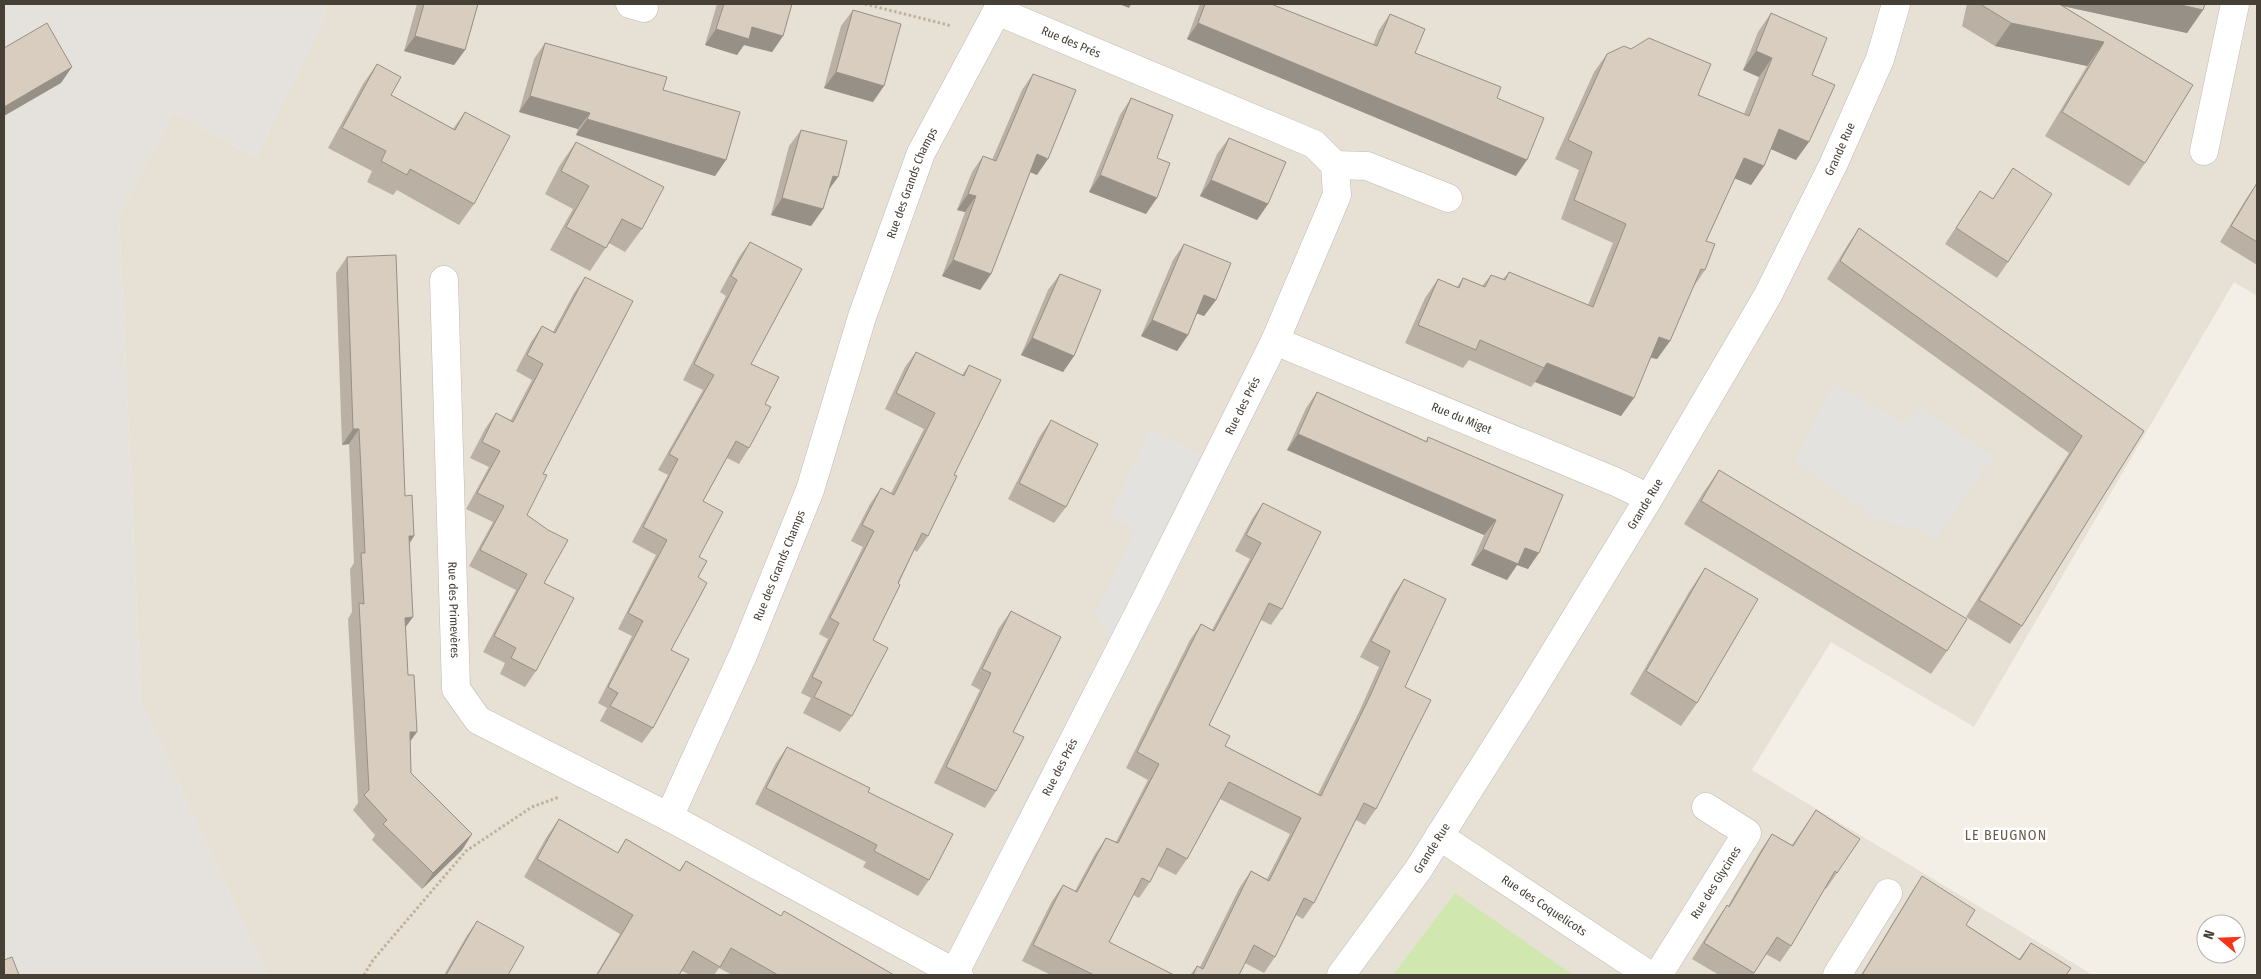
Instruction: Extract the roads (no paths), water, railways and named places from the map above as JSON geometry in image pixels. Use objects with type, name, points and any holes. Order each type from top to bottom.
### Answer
[{"type":"street","name":"Grande Rue","points":[[1341,975],[1418,870],[1649,498],[1768,295],[1833,165],[1880,59],[1896,4]]},
{"type":"street","points":[[2204,151],[2235,4]]},
{"type":"street","name":"Rue des Prés","points":[[957,974],[1275,341],[1337,195],[1335,165],[1314,144],[993,17]]},
{"type":"street","name":"Rue des Grands Champs","points":[[669,817],[743,655],[810,490],[862,317],[921,153],[993,17]]},
{"type":"street","points":[[1335,165],[1367,166],[1448,198]]},
{"type":"street","name":"Rue des Primevères","points":[[444,280],[456,689],[478,720],[669,817]]},
{"type":"street","name":"Rue du Miget","points":[[1275,341],[1616,482],[1649,498]]},
{"type":"street","name":"Rue des Glycines","points":[[1658,975],[1747,833],[1706,807]]},
{"type":"street","points":[[669,817],[957,974]]},
{"type":"street","name":"Rue des Coquelicots","points":[[1439,836],[1649,975]]},
{"type":"street","points":[[1837,975],[1888,893]]},
{"type":"district","name":"LE BEUGNON","points":[[2006,835]]}]
